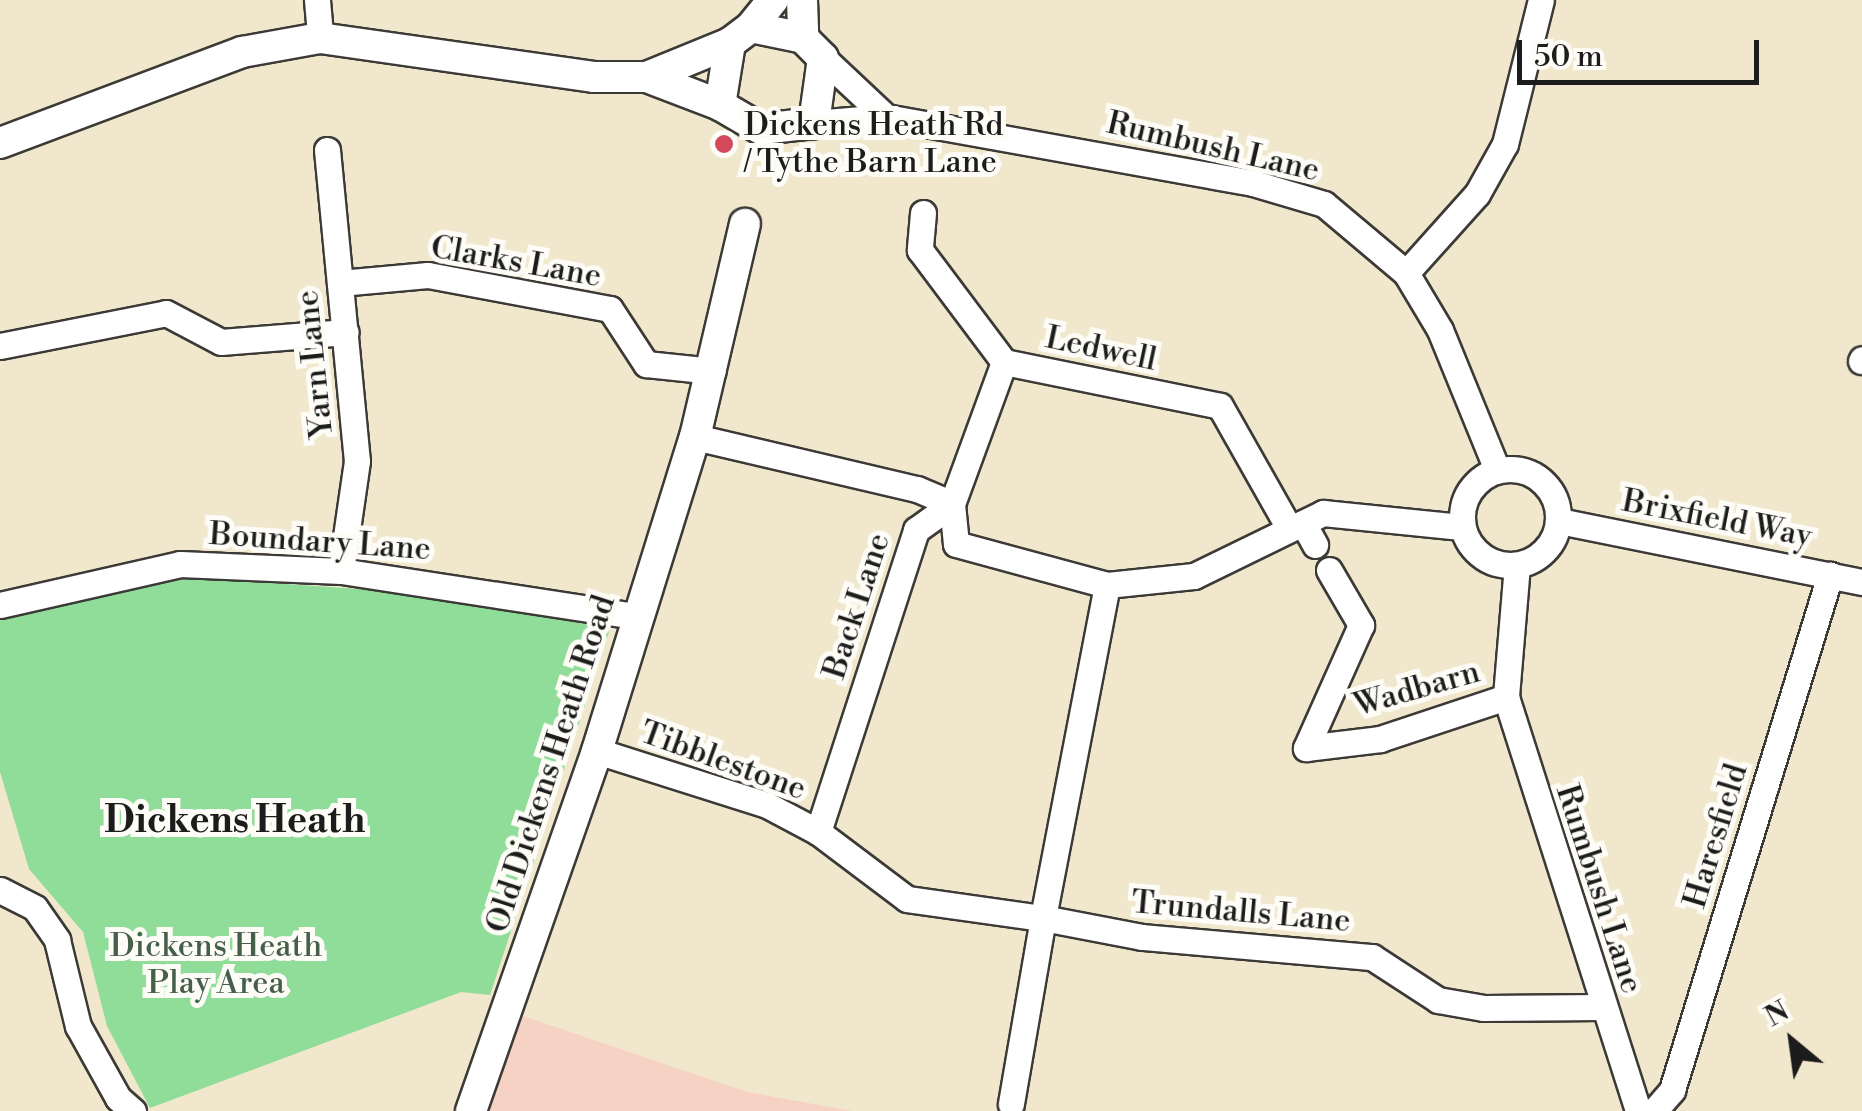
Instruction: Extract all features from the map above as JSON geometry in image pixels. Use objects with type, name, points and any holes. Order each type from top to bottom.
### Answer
[{"type":"street","points":[[317,0],[320,38]]},
{"type":"street","points":[[647,78],[740,34],[773,0]]},
{"type":"street","points":[[0,143],[242,52],[320,38],[593,77],[647,78],[720,105],[761,129],[814,122],[813,48],[802,0]]},
{"type":"street","points":[[1406,273],[1477,194],[1505,144],[1541,0]]},
{"type":"street","points":[[740,34],[813,48],[886,118]]},
{"type":"street","points":[[720,105],[740,34]]},
{"type":"street","name":"Rumbush Lane","points":[[814,122],[886,118],[1253,183],[1324,204],[1406,273],[1440,330],[1497,470]]},
{"type":"street","name":"Yarn Lane","points":[[327,150],[357,462],[341,571]]},
{"type":"street","name":"Ledwell","points":[[923,213],[920,250],[1004,362],[1220,406],[1303,532]]},
{"type":"street","name":"Old Dickens Heath Road","points":[[470,1111],[597,751],[694,437],[745,224]]},
{"type":"street","name":"Clarks Lane","points":[[340,283],[428,275],[610,309],[646,364],[712,372]]},
{"type":"street","points":[[0,346],[166,313],[221,342],[346,332]]},
{"type":"street","points":[[1004,362],[952,504],[956,544],[1107,584],[1194,576],[1303,532],[1323,513],[1462,527]]},
{"type":"street","points":[[694,437],[917,489],[952,504]]},
{"type":"street","points":[[1513,468],[1541,480],[1558,506],[1559,521],[1546,550],[1517,565],[1477,552],[1462,527],[1473,486],[1497,470],[1513,468]]},
{"type":"street","name":"Back Lane","points":[[818,832],[916,530],[952,504]]},
{"type":"street","name":"Brixfield Way","points":[[1559,521],[1862,582]]},
{"type":"street","name":"Boundary Lane","points":[[0,605],[180,564],[341,571],[636,616]]},
{"type":"street","name":"Rumbush Lane","points":[[1517,565],[1506,697],[1638,1111]]},
{"type":"street","name":"Wadbarn","points":[[1329,570],[1361,625],[1306,748],[1380,739],[1506,697]]},
{"type":"street","name":"Haresfield","points":[[1654,1111],[1672,1090],[1830,575]]},
{"type":"street","points":[[1011,1104],[1107,584]]},
{"type":"street","name":"Tibblestone","points":[[597,751],[767,805],[818,832],[907,899],[1043,918]]},
{"type":"street","points":[[0,890],[35,908],[57,940],[78,1026],[111,1086],[133,1111]]},
{"type":"street","name":"Trundalls Lane","points":[[1043,918],[1142,937],[1372,957],[1438,1000],[1484,1008],[1602,1006]]},
{"type":"shaded area","points":[[523,1016],[747,1092],[852,1111],[482,1111]]},
{"type":"green space","name":"Dickens Heath Play Area","points":[[183,577],[431,594],[610,629],[490,995],[461,992],[150,1108],[107,1026],[83,932],[29,869],[0,772],[0,619]]},
{"type":"place","name":"Dickens Heath Rd / Tythe Barn Lane","points":[[724,144]]},
{"type":"district","name":"Dickens Heath","points":[[235,821]]}]
